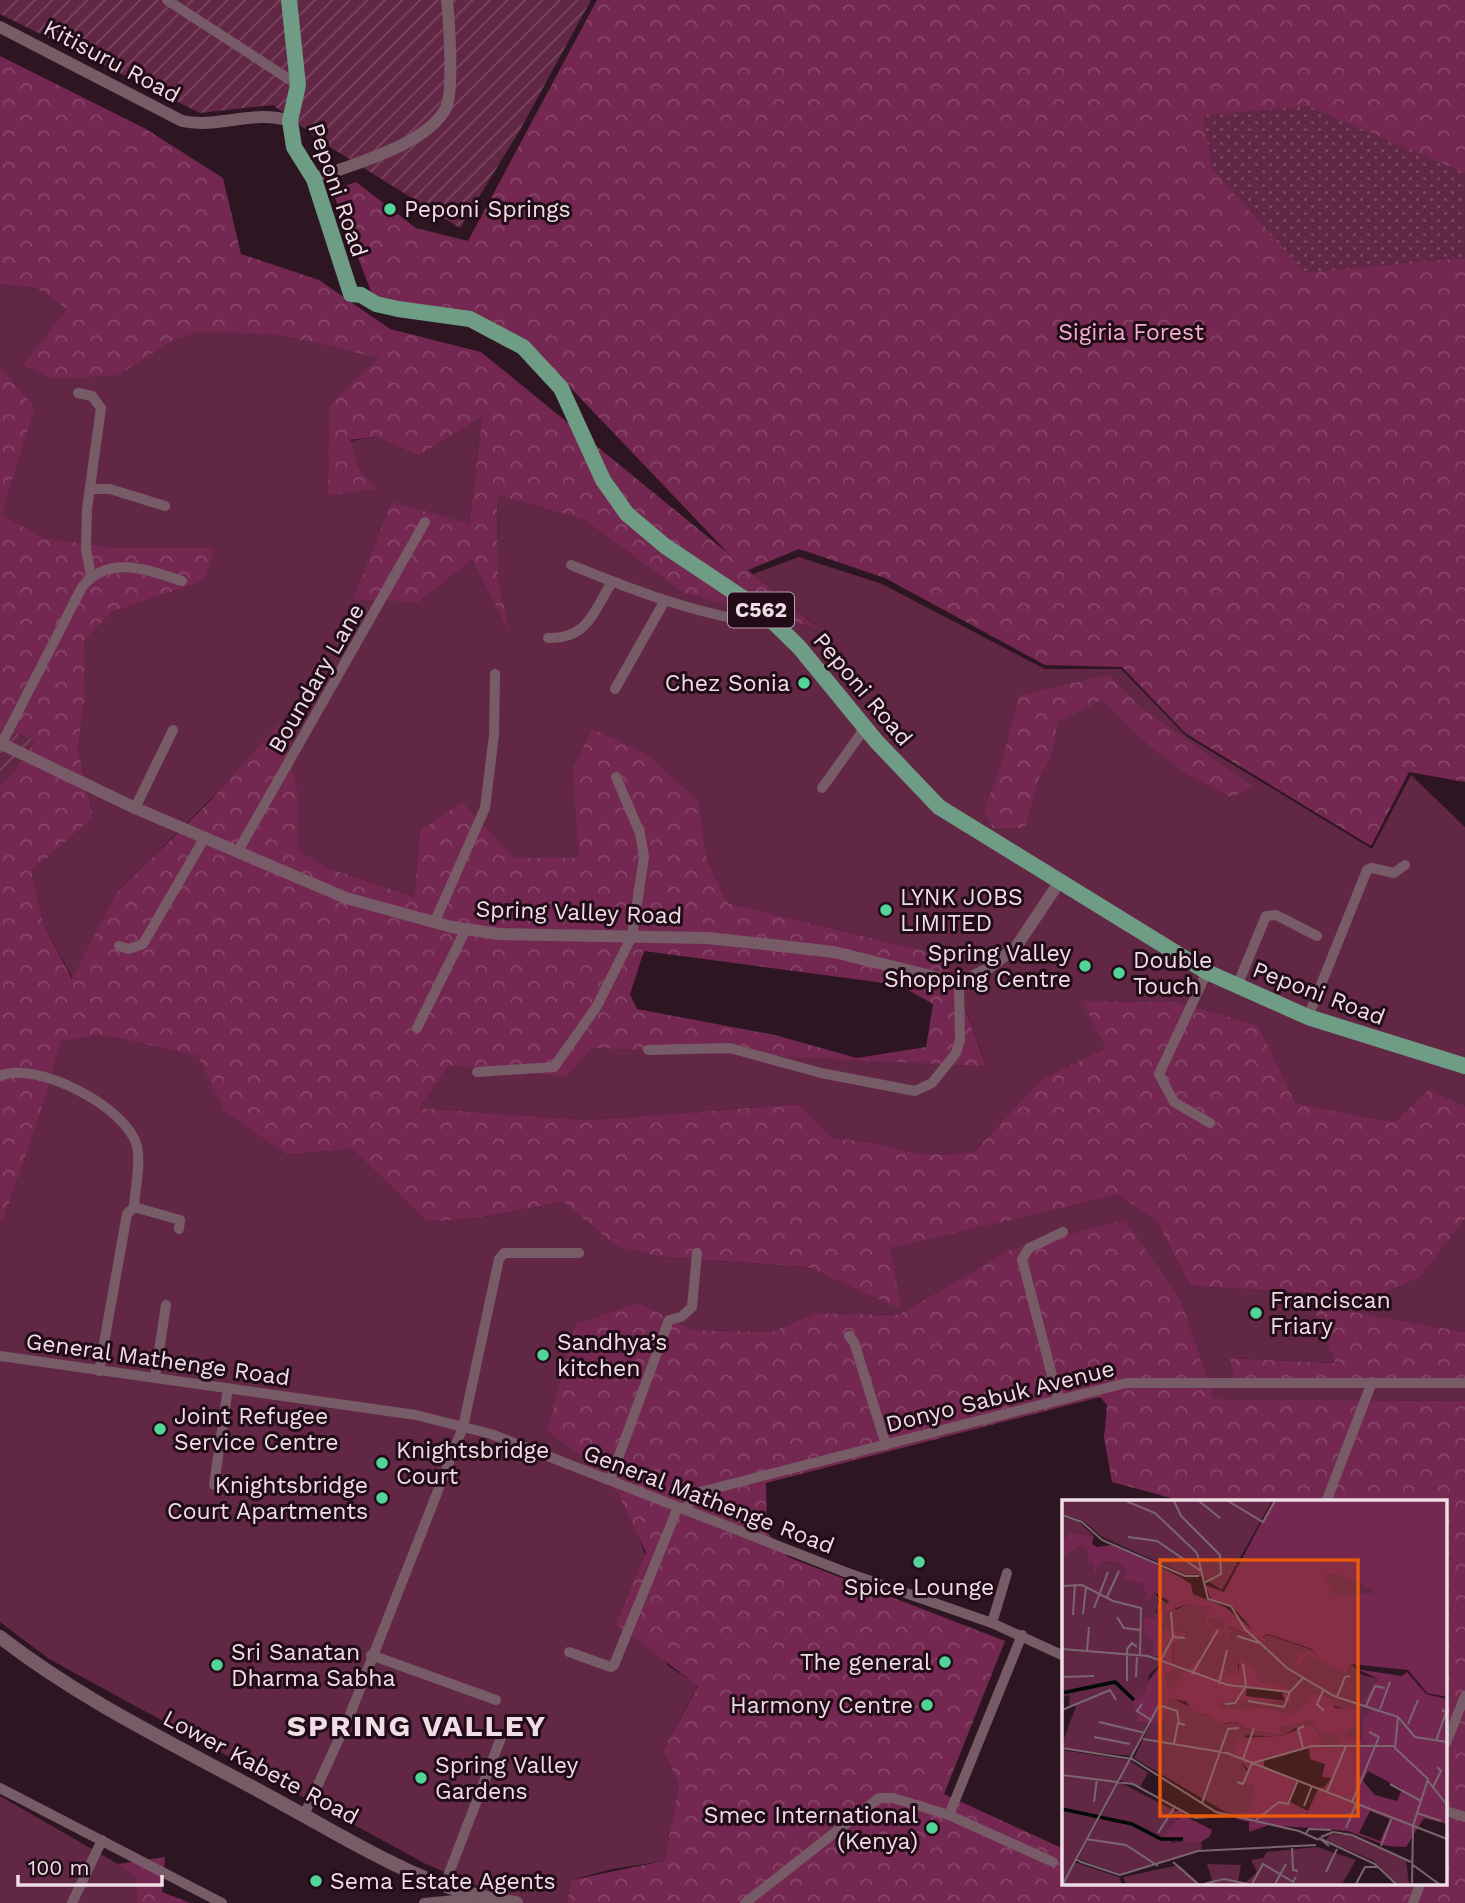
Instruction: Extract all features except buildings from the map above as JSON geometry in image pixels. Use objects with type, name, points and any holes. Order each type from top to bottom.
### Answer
[{"type":"main road","name":"Peponi Road","points":[[289,0],[298,85],[290,121],[296,153],[314,179],[351,294],[398,309],[470,319],[523,347],[561,388],[603,480],[627,514],[665,546],[761,610],[799,648],[865,728],[939,807],[1208,972],[1308,1017],[1465,1066]]},
{"type":"main road","name":"Lower Kabete Road","points":[[0,1637],[43,1671],[127,1722],[401,1869],[476,1898],[516,1903]]},
{"type":"street","points":[[167,0],[298,85]]},
{"type":"street","points":[[314,179],[405,143],[435,124],[447,106],[450,29],[447,0]]},
{"type":"street","name":"Kitisuru Road","points":[[0,27],[182,121],[211,123],[266,116],[290,121]]},
{"type":"street","points":[[78,393],[92,396],[102,408],[90,489],[86,549],[91,576]]},
{"type":"street","points":[[90,489],[110,489],[165,506]]},
{"type":"street","name":"Boundary Lane","points":[[238,851],[386,596],[425,522]]},
{"type":"street","points":[[571,565],[664,602],[742,621],[761,610]]},
{"type":"street","points":[[1,743],[82,587],[91,576],[114,568],[138,567],[182,580]]},
{"type":"street","points":[[548,638],[568,638],[581,632],[612,582]]},
{"type":"street","points":[[615,688],[664,602]]},
{"type":"street","points":[[435,921],[485,808],[494,735],[495,674]]},
{"type":"street","points":[[822,788],[865,728]]},
{"type":"street","points":[[135,807],[173,730]]},
{"type":"street","name":"Spring Valley Road","points":[[1,743],[135,807],[346,898],[466,929],[499,934],[707,938],[834,952],[959,983]]},
{"type":"street","points":[[477,1072],[554,1067],[597,1006],[632,936],[644,857],[640,833],[616,777]]},
{"type":"street","points":[[119,946],[129,949],[143,944],[205,837]]},
{"type":"street","points":[[1308,1017],[1367,870],[1372,867],[1394,873],[1405,865]]},
{"type":"street","points":[[648,1049],[730,1048],[821,1073],[915,1091],[932,1083],[956,1052],[960,1040],[959,983],[986,970],[1016,947],[1060,881]]},
{"type":"street","points":[[1237,986],[1266,916],[1276,915],[1317,936]]},
{"type":"street","points":[[417,1028],[466,929]]},
{"type":"street","points":[[1208,972],[1159,1074],[1174,1102],[1210,1123]]},
{"type":"street","points":[[0,1076],[24,1071],[74,1087],[121,1122],[137,1146],[134,1207],[127,1214],[124,1227],[99,1371]]},
{"type":"street","points":[[134,1207],[180,1220],[179,1229]]},
{"type":"street","points":[[1058,1399],[1021,1259],[1029,1248],[1063,1232]]},
{"type":"street","points":[[304,1815],[349,1717],[371,1655],[463,1427],[499,1259],[504,1253],[579,1253]]},
{"type":"street","points":[[610,1480],[669,1320],[681,1317],[692,1307],[697,1253]]},
{"type":"street","points":[[155,1377],[166,1305]]},
{"type":"street","points":[[849,1336],[854,1342],[887,1445]]},
{"type":"street","name":"General Mathenge Road","points":[[0,1356],[416,1415],[491,1434],[845,1572],[992,1623],[1062,1655]]},
{"type":"street","name":"Donyo Sabuk Avenue","points":[[682,1509],[700,1492],[1126,1382],[1465,1383]]},
{"type":"street","points":[[1327,1500],[1373,1382]]},
{"type":"street","points":[[214,1485],[228,1388]]},
{"type":"street","points":[[569,1652],[611,1667],[614,1665],[682,1509]]},
{"type":"street","points":[[992,1623],[1007,1573]]},
{"type":"street","points":[[949,1815],[1022,1635]]},
{"type":"street","points":[[371,1655],[496,1700]]},
{"type":"street","points":[[1448,1737],[1465,1696]]},
{"type":"street","points":[[444,1886],[502,1735]]},
{"type":"street","points":[[0,1788],[222,1903]]},
{"type":"street","points":[[745,1903],[880,1798],[893,1798],[949,1815],[1053,1862]]},
{"type":"street","points":[[72,1903],[102,1840]]},
{"type":"street","points":[[1413,1903],[1420,1885]]},
{"type":"street","points":[[424,1903],[476,1898]]},
{"type":"shaded area","points":[[0,0],[591,0],[520,130],[460,228],[322,142],[273,105],[200,113],[0,14]]},
{"type":"shaded area","points":[[1308,106],[1465,173],[1465,258],[1305,273],[1212,169],[1203,115]]},
{"type":"shaded area","points":[[0,284],[38,289],[67,309],[24,365],[119,375],[172,341],[199,330],[280,335],[380,358],[330,404],[359,470],[350,441],[377,437],[418,456],[482,417],[469,524],[420,602],[472,560],[509,631],[498,578],[497,495],[584,520],[683,593],[816,626],[753,574],[799,557],[882,584],[1045,669],[1121,669],[1186,736],[1372,849],[1411,775],[1465,827],[1465,1106],[1429,1089],[1394,1122],[1294,1103],[1258,1025],[1176,1002],[1083,1001],[1105,1048],[1040,1080],[973,1153],[920,1154],[876,1143],[833,1138],[799,1104],[588,1120],[418,1108],[448,1066],[566,1077],[593,1048],[986,1065],[946,956],[728,903],[707,860],[699,802],[574,769],[578,858],[514,858],[420,831],[414,897],[326,867],[297,848],[297,789],[242,768],[116,893],[73,979],[44,926],[32,871],[93,818],[78,749],[84,704],[84,641],[112,612],[204,581],[214,548],[118,548],[45,538],[0,515],[35,408],[0,365]]},
{"type":"shaded area","points":[[0,729],[36,740],[9,778],[0,784]]},
{"type":"shaded area","points":[[103,1035],[199,1056],[225,1113],[287,1155],[352,1149],[427,1222],[479,1218],[563,1202],[617,1247],[660,1257],[807,1267],[900,1308],[889,1248],[1119,1195],[1157,1222],[1190,1286],[1308,1293],[1335,1363],[1230,1358],[1465,1388],[1465,1401],[1213,1399],[1182,1303],[1007,1251],[898,1315],[814,1313],[772,1332],[693,1330],[639,1303],[547,1432],[596,1469],[619,1495],[630,1515],[645,1556],[667,1665],[698,1685],[663,1751],[679,1785],[664,1861],[612,1869],[571,1880],[567,1903],[517,1903],[426,1864],[49,1659],[0,1622],[0,1222],[3,1222],[46,1096],[61,1041]]},
{"type":"shaded area","points":[[1465,1219],[1465,1332],[1341,1310],[1420,1278]]},
{"type":"shaded area","points":[[0,1796],[118,1864],[137,1879],[137,1903],[0,1903]]},
{"type":"green space","name":"Sigiria Forest","points":[[597,0],[1465,0],[1465,782],[1409,772],[1371,846],[1185,733],[1122,667],[1045,665],[885,578],[799,549],[748,570],[818,628],[683,593],[584,520],[497,495],[498,578],[510,634],[472,560],[420,602],[353,599],[392,502],[469,524],[482,417],[418,456],[377,437],[350,440],[359,470],[377,489],[328,495],[330,404],[379,358],[280,335],[199,331],[172,341],[119,375],[54,379],[23,365],[67,309],[38,289],[0,284],[0,56],[146,129],[223,178],[241,254],[319,280],[390,329],[481,352],[729,554],[525,340],[397,305],[372,294],[332,190],[356,182],[416,228],[468,241]]},
{"type":"green space","points":[[0,365],[35,408],[1,515],[45,538],[118,548],[215,548],[204,581],[112,612],[84,641],[84,704],[78,749],[93,818],[32,871],[44,926],[72,979],[116,893],[210,801],[280,723],[297,789],[297,848],[326,867],[414,897],[420,831],[462,802],[514,858],[578,858],[573,769],[592,729],[645,753],[699,802],[707,860],[728,903],[946,956],[986,1066],[593,1048],[566,1077],[448,1066],[419,1108],[588,1120],[799,1104],[833,1138],[876,1143],[920,1154],[973,1153],[1040,1080],[1105,1048],[1082,1001],[1176,1002],[1258,1025],[1295,1103],[1394,1122],[1429,1089],[1465,1106],[1465,1219],[1420,1278],[1342,1310],[1465,1332],[1465,1388],[1236,1386],[1230,1358],[1335,1363],[1308,1293],[1190,1286],[1157,1222],[1119,1195],[890,1248],[901,1309],[807,1267],[660,1257],[617,1247],[563,1202],[479,1218],[427,1222],[352,1149],[287,1155],[225,1113],[198,1056],[103,1035],[61,1041],[46,1096],[3,1222],[0,1222],[0,784],[9,778],[35,740],[0,729]],"holes":[[[644,951],[899,985],[933,1004],[926,1047],[857,1058],[775,1035],[637,1009],[630,994]]]},
{"type":"green space","points":[[1109,675],[1139,706],[1253,787],[1231,797],[1189,775],[1155,751],[1102,700],[1058,722],[1051,757],[1038,780],[1025,828],[993,828],[984,810],[999,772],[1020,695]]},
{"type":"green space","points":[[1125,1220],[1182,1303],[1214,1399],[1465,1401],[1465,1903],[567,1903],[571,1880],[664,1861],[679,1785],[663,1751],[698,1686],[616,1624],[646,1552],[618,1493],[577,1453],[547,1432],[576,1324],[639,1303],[693,1330],[772,1332],[814,1313],[898,1315],[1007,1251]]},
{"type":"green space","points":[[165,1857],[162,1892],[190,1903],[137,1903],[137,1879],[118,1864]]},
{"type":"place","name":"Peponi Springs","points":[[390,209]]},
{"type":"place","name":"Chez Sonia","points":[[804,683]]},
{"type":"place","name":"LYNK JOBS LIMITED","points":[[886,910]]},
{"type":"place","name":"Spring Valley Shopping Centre","points":[[1085,966]]},
{"type":"place","name":"Double Touch","points":[[1119,973]]},
{"type":"place","name":"Franciscan Friary","points":[[1256,1313]]},
{"type":"place","name":"Sandhya’s kitchen","points":[[543,1355]]},
{"type":"place","name":"Joint Refugee Service Centre","points":[[160,1429]]},
{"type":"place","name":"Knightsbridge Court","points":[[382,1463]]},
{"type":"place","name":"Knightsbridge Court Apartments","points":[[382,1498]]},
{"type":"place","name":"Spice Lounge","points":[[919,1562]]},
{"type":"place","name":"The general","points":[[945,1662]]},
{"type":"place","name":"Sri Sanatan Dharma Sabha","points":[[217,1665]]},
{"type":"place","name":"Harmony Centre","points":[[927,1705]]},
{"type":"place","name":"Spring Valley Gardens","points":[[421,1778]]},
{"type":"place","name":"Smec International (Kenya)","points":[[932,1828]]},
{"type":"place","name":"Sema Estate Agents","points":[[316,1881]]},
{"type":"district","name":"SPRING VALLEY","points":[[417,1726]]}]
